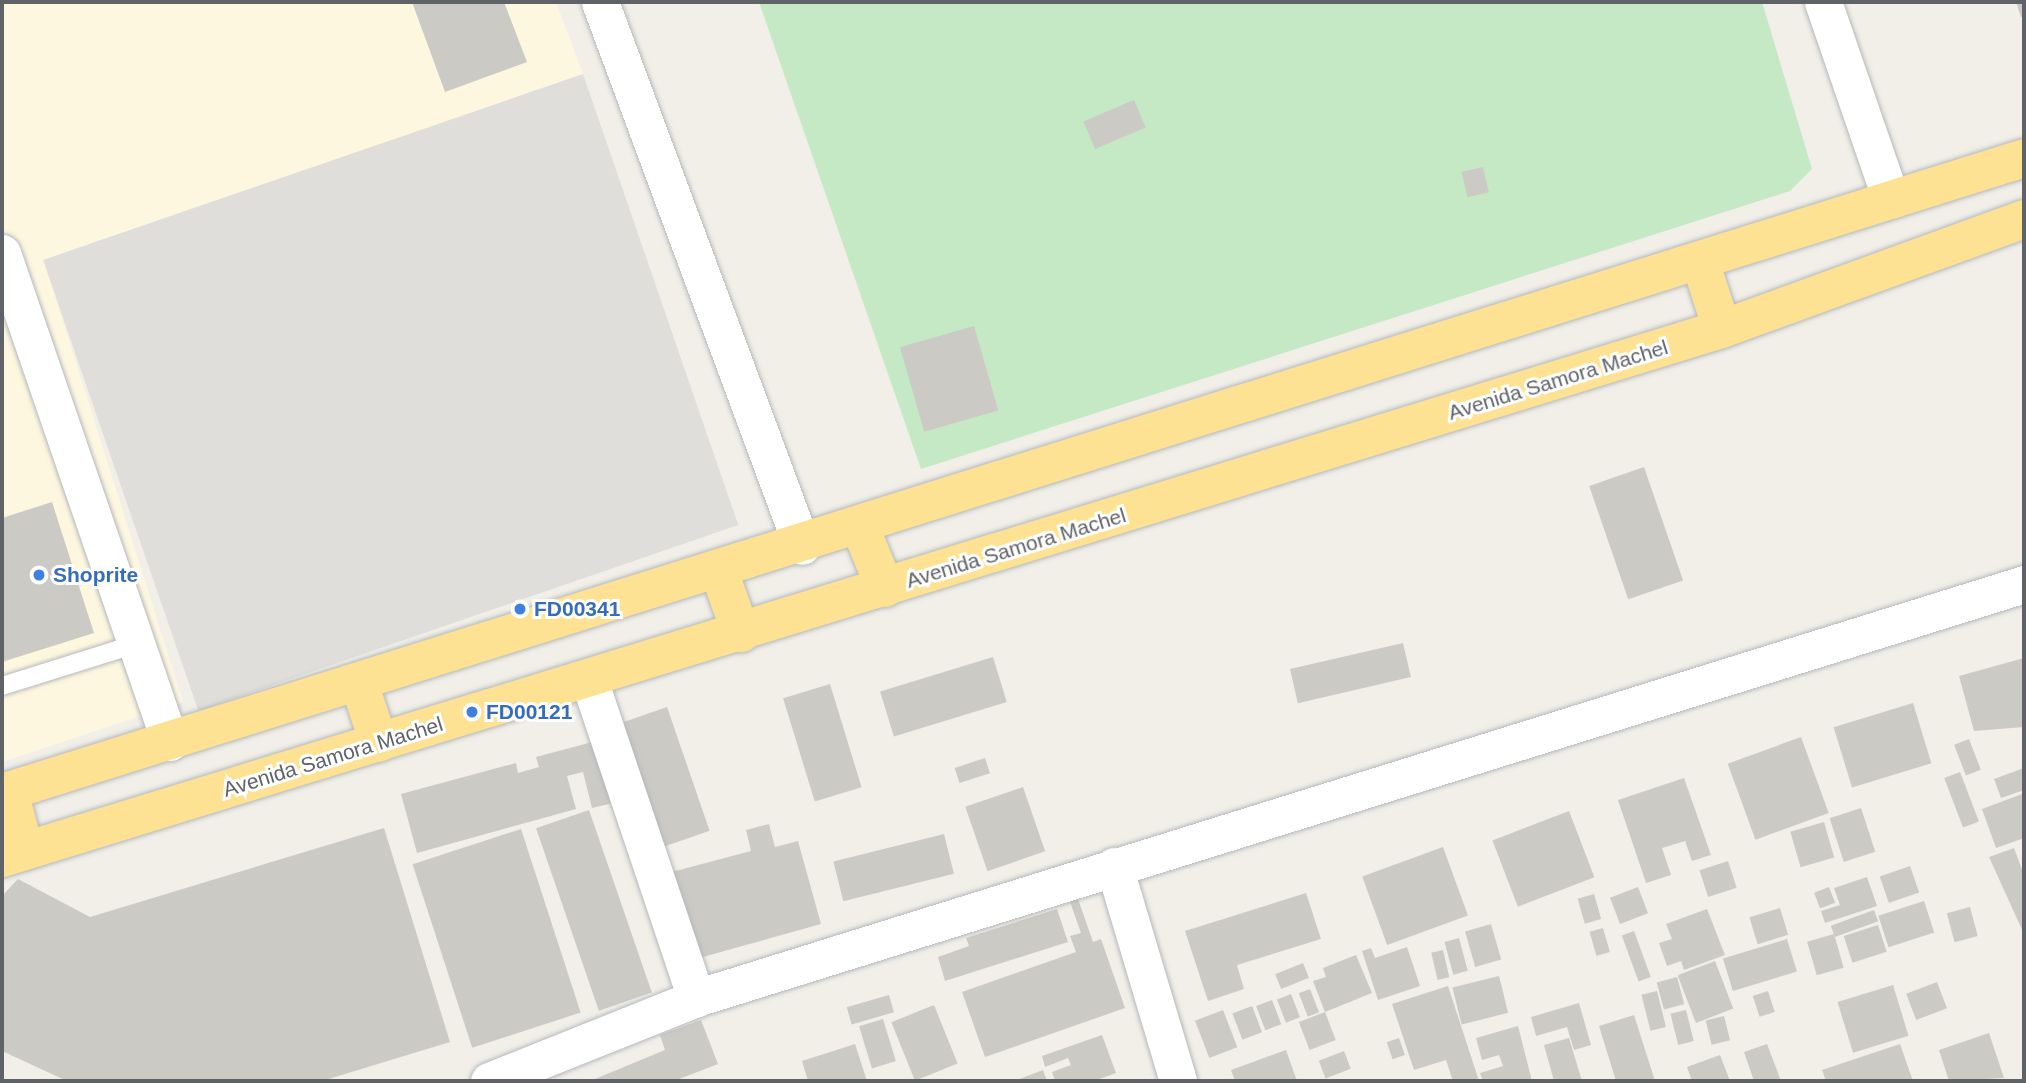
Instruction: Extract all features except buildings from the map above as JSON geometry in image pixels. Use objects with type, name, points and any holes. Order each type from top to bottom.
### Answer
[{"type":"highway","points":[[13,855],[5,792],[802,546],[2024,158]]},
{"type":"highway","name":"Avenida Samora Machel","points":[[13,855],[589,680],[1722,329],[2024,219]]},
{"type":"highway","points":[[1700,261],[1722,329]]},
{"type":"highway","points":[[860,527],[885,588]]},
{"type":"highway","points":[[719,571],[741,632]]},
{"type":"highway","points":[[359,683],[379,743]]},
{"type":"street","points":[[600,2],[802,546]]},
{"type":"street","points":[[1823,2],[1891,200]]},
{"type":"street","points":[[5,272],[170,742]]},
{"type":"street","points":[[489,1081],[696,998],[1114,866],[1636,710],[2024,584]]},
{"type":"street","points":[[589,680],[696,998]]},
{"type":"street","points":[[1114,866],[1178,1081]]},
{"type":"lane","points":[[2,686],[136,644]]},
{"type":"shaded area","points":[[2,2],[556,2],[583,74],[44,261],[183,702],[2,762]]},
{"type":"shaded area","points":[[583,74],[738,525],[198,711],[43,260]]},
{"type":"green space","points":[[759,2],[1762,2],[1812,169],[1790,191],[921,469]]},
{"type":"place","name":"Shoprite","points":[[39,575]]},
{"type":"place","name":"FD00341","points":[[520,609]]},
{"type":"place","name":"FD00121","points":[[472,712]]}]
